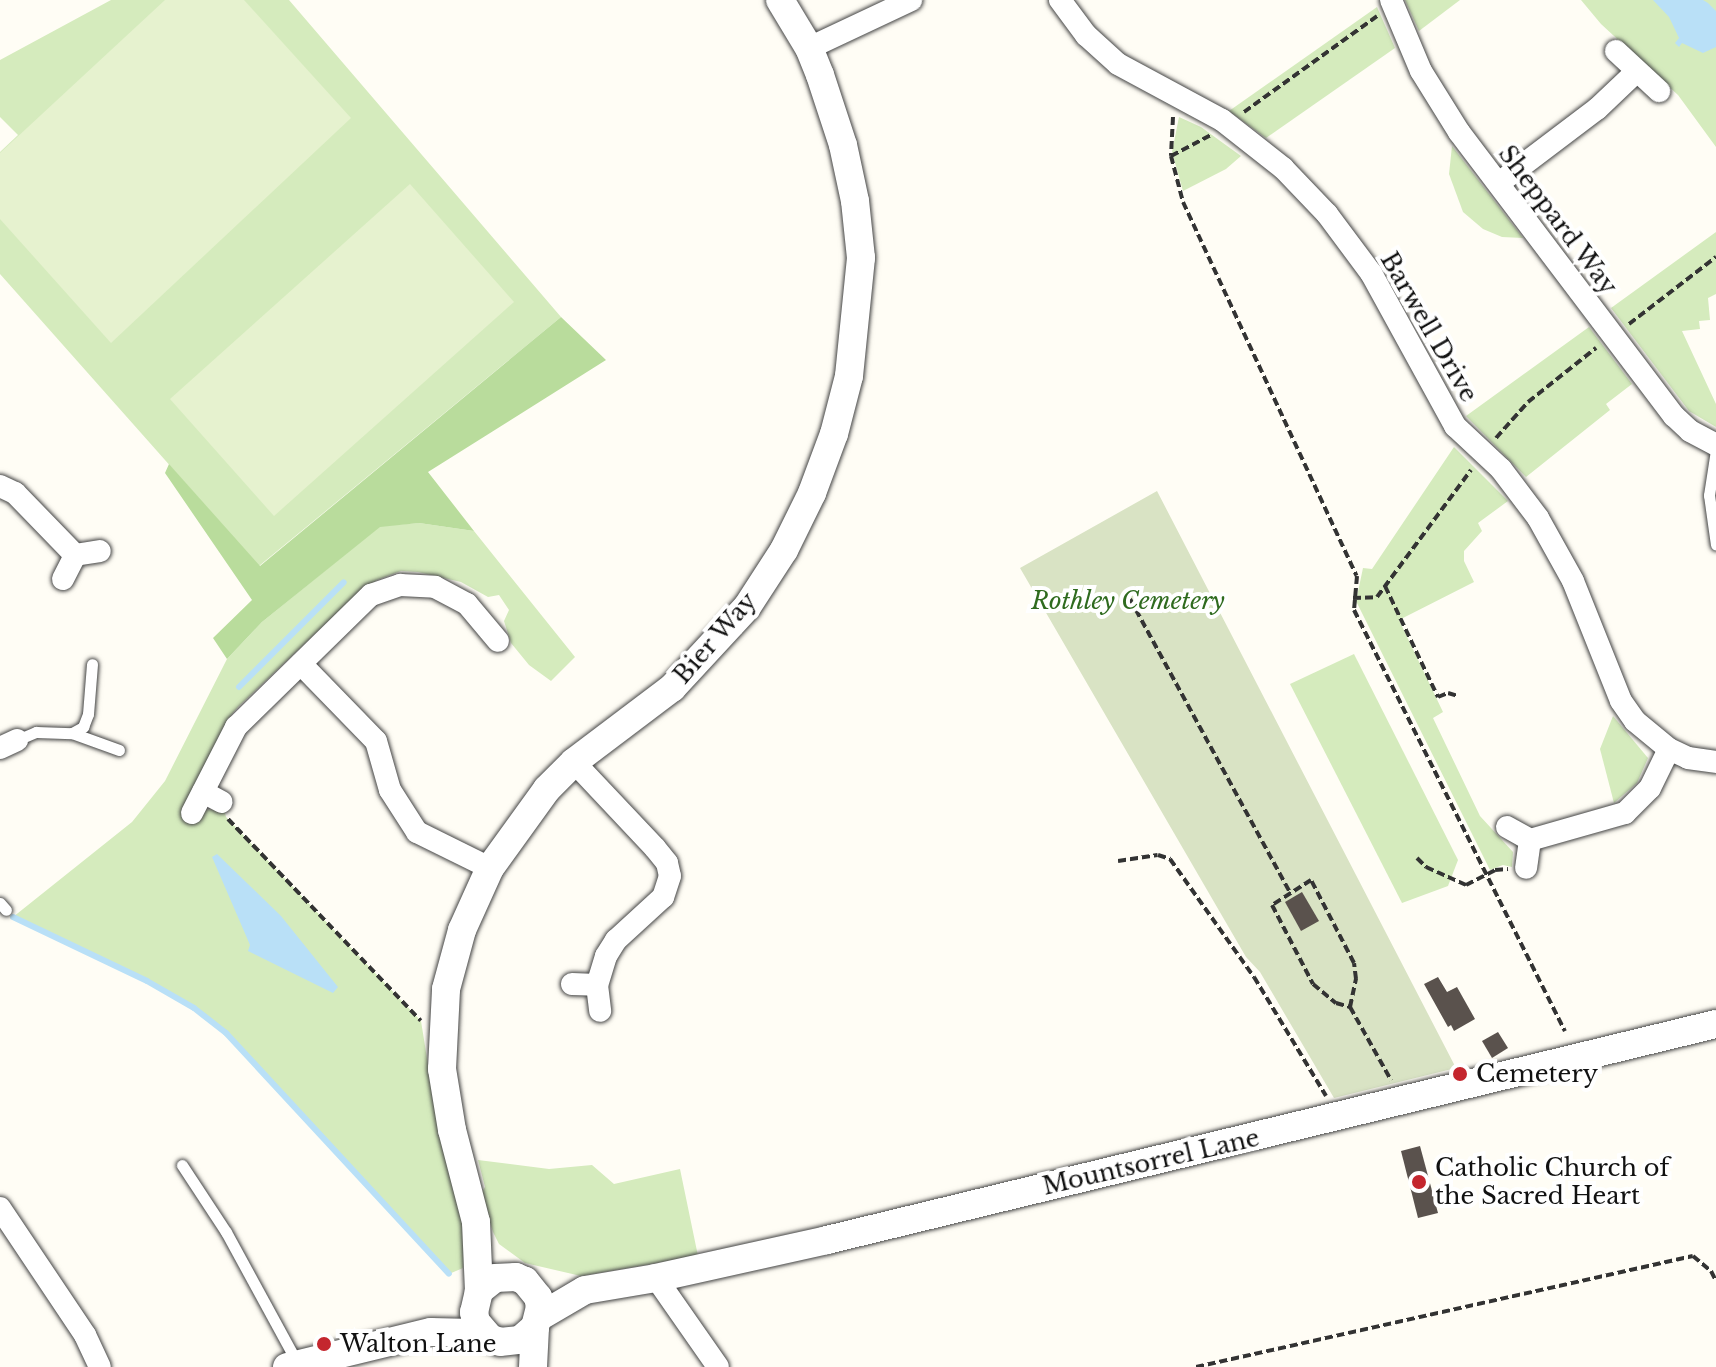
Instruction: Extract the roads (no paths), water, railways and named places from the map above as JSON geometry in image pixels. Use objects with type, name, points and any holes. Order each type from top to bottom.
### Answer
[{"type":"street","name":"Bier Way","points":[[477,1296],[476,1222],[428,1020],[446,989],[462,930],[490,868],[547,789],[574,762],[672,688],[747,607],[784,550],[812,493],[834,434],[849,376],[861,258],[855,201],[843,145],[809,48],[780,0]]},
{"type":"street","points":[[809,48],[911,0]]},
{"type":"street","name":"Barwell Drive","points":[[1060,0],[1086,35],[1118,64],[1182,96],[1227,124],[1283,168],[1336,226],[1371,273],[1442,406],[1519,490],[1556,547],[1587,611],[1621,701],[1649,736],[1669,749],[1688,758],[1716,762]]},
{"type":"street","name":"Sheppard Way","points":[[1392,2],[1421,71],[1459,132],[1674,416],[1716,448]]},
{"type":"street","points":[[1616,51],[1659,91]]},
{"type":"street","points":[[1499,183],[1576,126],[1637,71]]},
{"type":"street","points":[[0,486],[15,493],[75,555]]},
{"type":"street","points":[[75,555],[100,551]]},
{"type":"street","points":[[63,579],[75,555]]},
{"type":"street","points":[[192,813],[212,797],[236,727],[360,604],[384,588],[417,584],[435,587],[489,616],[498,641]]},
{"type":"street","points":[[301,664],[376,741],[390,790],[417,832],[490,868]]},
{"type":"street","points":[[1507,827],[1530,840],[1625,813],[1650,788],[1669,749]]},
{"type":"street","points":[[574,762],[655,848],[667,863],[670,876],[663,897],[616,940],[603,963],[597,985],[600,1011]]},
{"type":"street","points":[[1526,868],[1530,840]]},
{"type":"street","points":[[572,984],[597,985]]},
{"type":"street","name":"Mountsorrel Lane","points":[[520,1279],[585,1290],[656,1278],[1716,1024]]},
{"type":"street","points":[[0,1208],[85,1335],[100,1367]]},
{"type":"street","name":"Bier Way","points":[[476,1222],[502,1263],[520,1279]]},
{"type":"street","points":[[431,1332],[495,1278],[520,1279],[538,1297],[533,1367]]},
{"type":"street","points":[[656,1278],[718,1367]]},
{"type":"street","name":"Mountsorrel Lane","points":[[537,1322],[585,1290]]},
{"type":"street","points":[[477,1296],[476,1322],[495,1340],[513,1367]]},
{"type":"street","points":[[292,1366],[431,1332],[473,1333],[495,1340],[520,1340],[537,1322]]},
{"type":"lane","points":[[1716,448],[1709,495],[1716,545]]},
{"type":"lane","points":[[72,733],[83,727],[88,714],[92,664]]},
{"type":"lane","points":[[8,744],[36,732],[72,733],[119,750]]},
{"type":"lane","points":[[182,1165],[226,1232],[292,1366]]},
{"type":"water","points":[[1653,0],[1703,0],[1708,3],[1716,11],[1716,47],[1703,53],[1682,43],[1679,47],[1675,43],[1679,38],[1669,17]]},
{"type":"water","points":[[217,854],[281,916],[338,987],[333,993],[248,951],[250,945],[212,857]]},
{"type":"waterway","points":[[239,687],[344,582]]},
{"type":"waterway","points":[[13,917],[147,981],[194,1008],[226,1033],[449,1274]]},
{"type":"place","name":"Cemetery","points":[[1460,1074]]},
{"type":"place","name":"Catholic Church of the Sacred Heart","points":[[1419,1182]]},
{"type":"place","name":"Walton Lane","points":[[324,1344]]},
{"type":"park label","name":"Rothley Cemetery","points":[[1128,601]]}]
